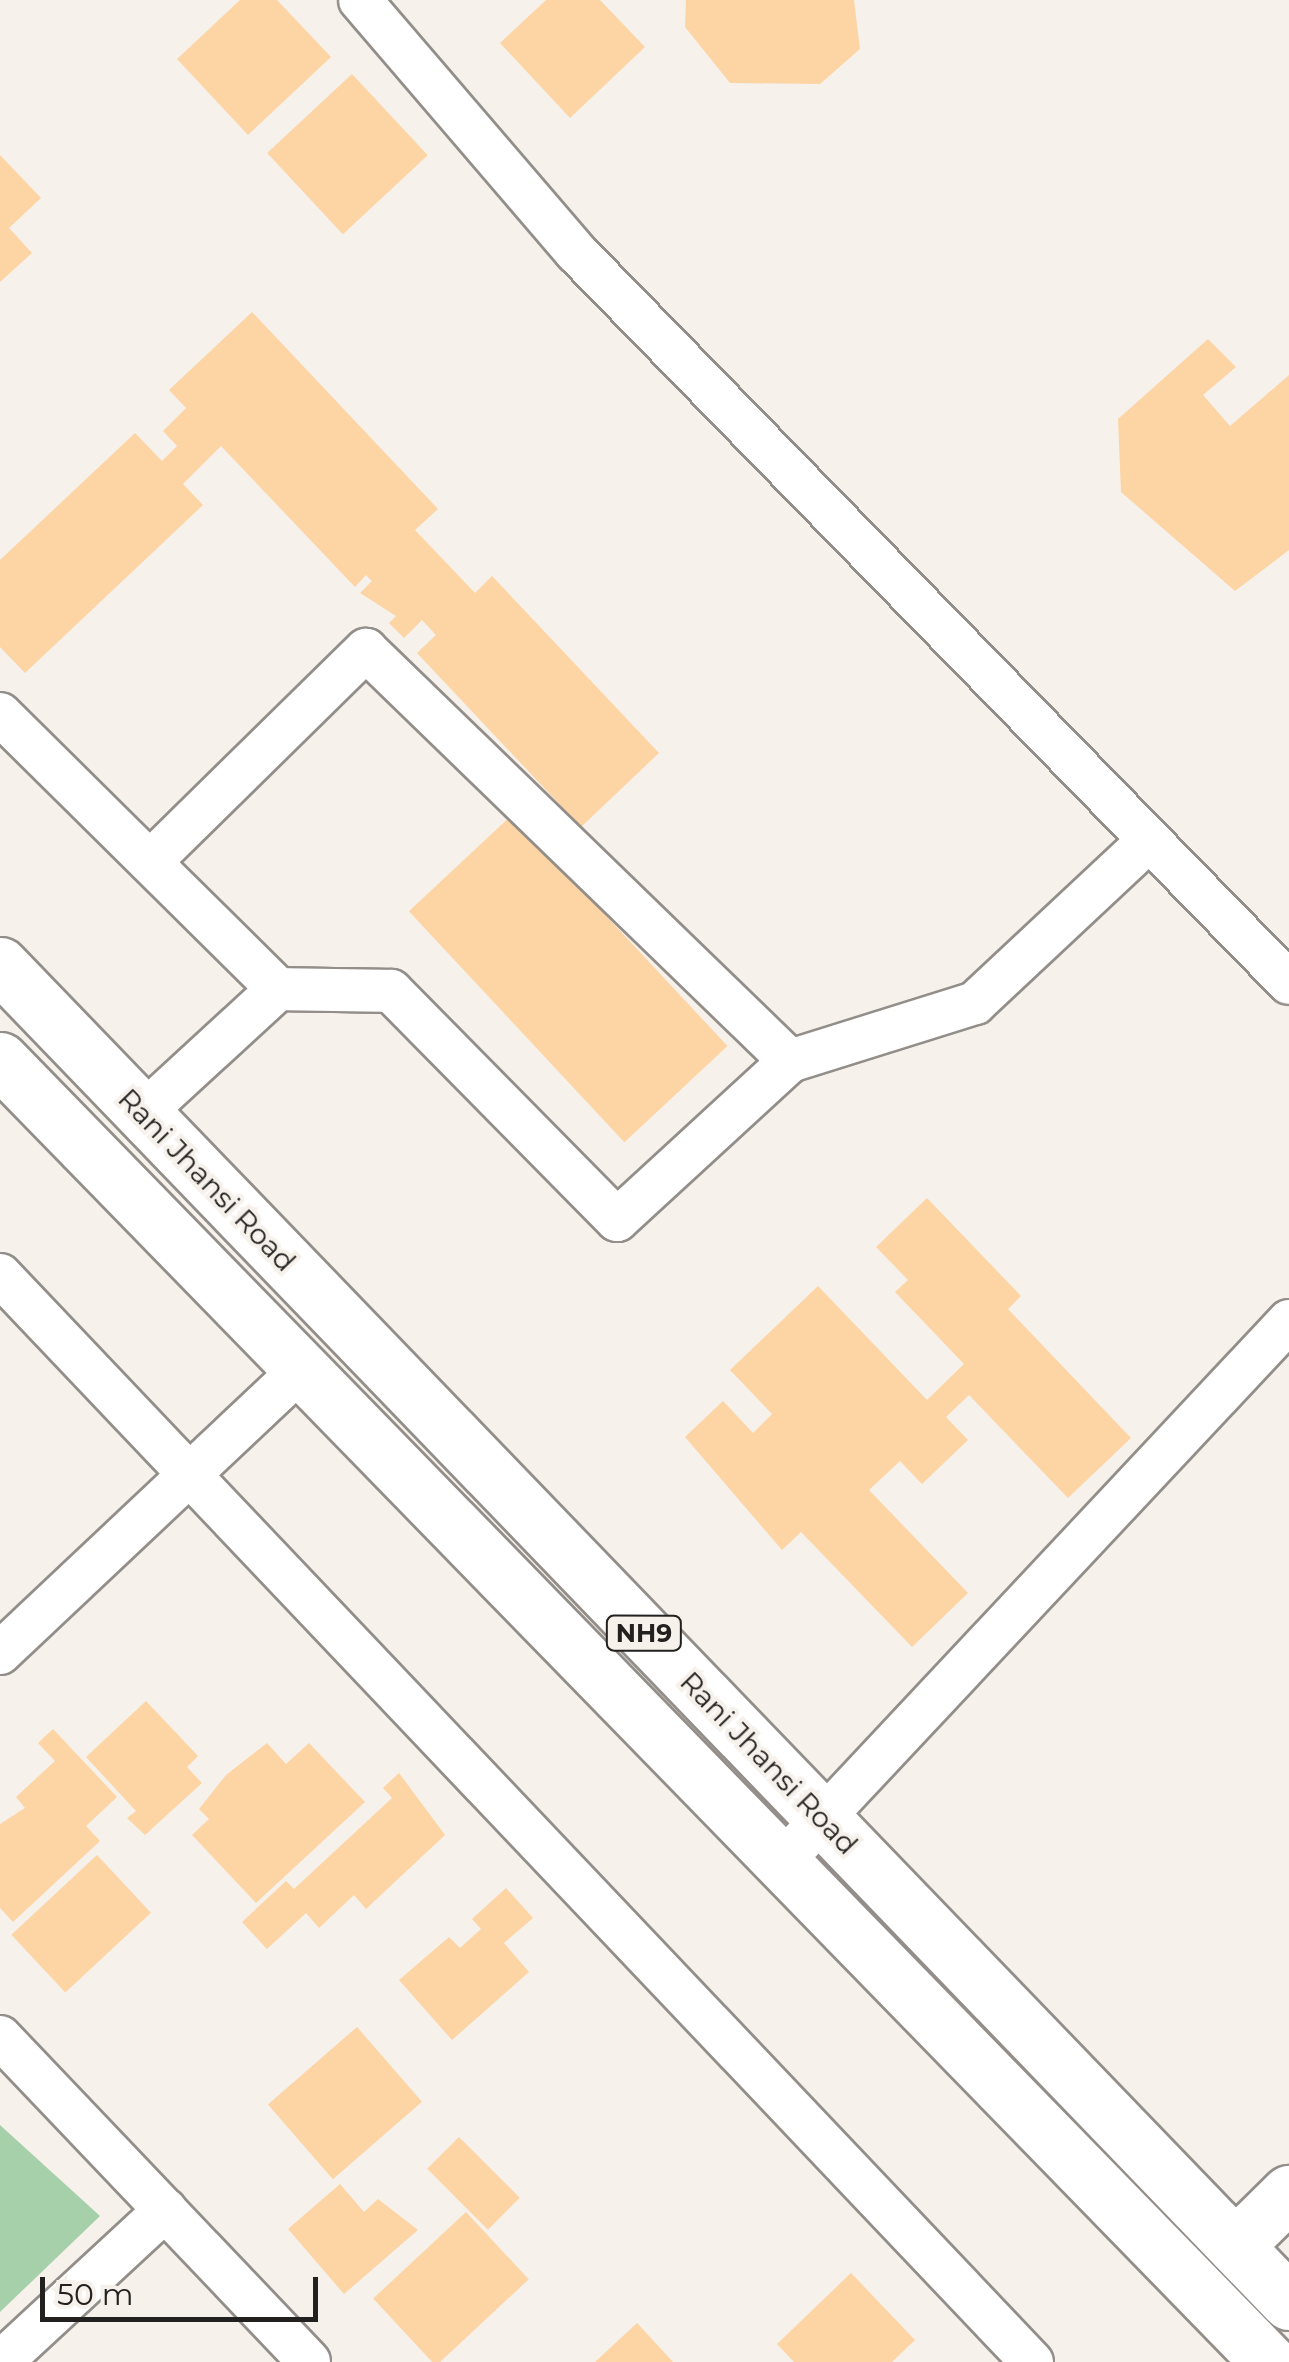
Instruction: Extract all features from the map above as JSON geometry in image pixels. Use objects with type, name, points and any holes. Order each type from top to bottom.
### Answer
[{"type":"main road","name":"Rani Jhansi Road","points":[[0,965],[1289,2302]]},
{"type":"main road","name":"NH9","points":[[0,1060],[1269,2362]]},
{"type":"main road","points":[[98,1164],[142,1113]]},
{"type":"main road","points":[[300,1370],[346,1324]]},
{"type":"main road","points":[[1235,2246],[1289,2192]]},
{"type":"street","points":[[360,0],[576,252],[1289,983]]},
{"type":"street","points":[[150,862],[366,650],[790,1061]]},
{"type":"street","points":[[0,714],[278,989]]},
{"type":"street","points":[[142,1113],[278,989],[392,991],[617,1220],[790,1061],[975,1003],[1148,841]]},
{"type":"street","points":[[0,1274],[193,1471],[1032,2362]]},
{"type":"street","points":[[781,1862],[819,1814],[1289,1321]]},
{"type":"street","points":[[0,1653],[300,1370]]},
{"type":"street","points":[[0,2038],[309,2362]]},
{"type":"street","points":[[1,2362],[164,2210]]},
{"type":"green space","points":[[0,2125],[100,2216],[0,2312]]},
{"type":"building","points":[[240,0],[277,0],[331,57],[248,135],[177,59]]},
{"type":"building","points":[[546,0],[600,0],[645,47],[570,118],[500,43]]},
{"type":"building","points":[[686,0],[854,0],[860,49],[820,84],[730,83],[685,27]]},
{"type":"building","points":[[352,74],[428,155],[343,234],[267,153]]},
{"type":"building","points":[[0,155],[41,198],[9,228],[32,253],[0,282]]},
{"type":"building","points":[[252,312],[438,509],[415,530],[475,593],[492,576],[659,753],[581,827],[417,653],[436,635],[422,620],[404,638],[389,623],[396,616],[360,593],[372,581],[366,575],[355,587],[221,446],[183,484],[203,505],[25,673],[0,647],[0,560],[135,433],[162,461],[177,446],[163,431],[186,408],[169,390]]},
{"type":"building","points":[[1208,339],[1236,367],[1203,395],[1230,426],[1289,375],[1289,550],[1235,591],[1121,492],[1118,419]]},
{"type":"building","points":[[512,815],[728,1046],[624,1142],[409,911]]},
{"type":"building","points":[[927,1198],[1021,1296],[1008,1309],[1131,1438],[1068,1498],[969,1395],[946,1417],[968,1440],[922,1484],[900,1461],[869,1490],[968,1593],[912,1647],[801,1532],[782,1550],[685,1437],[723,1401],[753,1433],[772,1414],[730,1370],[818,1286],[927,1400],[964,1364],[895,1292],[908,1280],[876,1247]]},
{"type":"building","points":[[146,1701],[198,1756],[187,1767],[202,1783],[145,1835],[127,1818],[136,1811],[86,1757]]},
{"type":"building","points":[[53,1729],[117,1797],[86,1826],[100,1841],[13,1922],[0,1908],[0,1824],[25,1808],[16,1797],[55,1761],[38,1743]]},
{"type":"building","points":[[267,1743],[286,1764],[309,1743],[365,1802],[256,1903],[192,1835],[209,1819],[199,1809],[226,1775]]},
{"type":"building","points":[[399,1773],[445,1835],[366,1909],[354,1895],[319,1928],[306,1913],[267,1949],[242,1922],[286,1881],[294,1889],[392,1798],[383,1788]]},
{"type":"building","points":[[97,1855],[151,1913],[65,1993],[11,1935]]},
{"type":"building","points":[[506,1888],[533,1918],[504,1943],[529,1972],[452,2040],[399,1980],[449,1937],[460,1948],[481,1929],[472,1919]]},
{"type":"building","points":[[357,2027],[422,2102],[333,2179],[268,2104]]},
{"type":"building","points":[[459,2137],[520,2198],[488,2230],[427,2169]]},
{"type":"building","points":[[340,2184],[364,2212],[378,2199],[418,2230],[344,2294],[288,2229]]},
{"type":"building","points":[[466,2212],[529,2279],[440,2362],[432,2362],[373,2299]]},
{"type":"building","points":[[851,2273],[915,2340],[892,2362],[794,2362],[777,2344]]},
{"type":"building","points":[[637,2323],[673,2362],[595,2362]]}]
